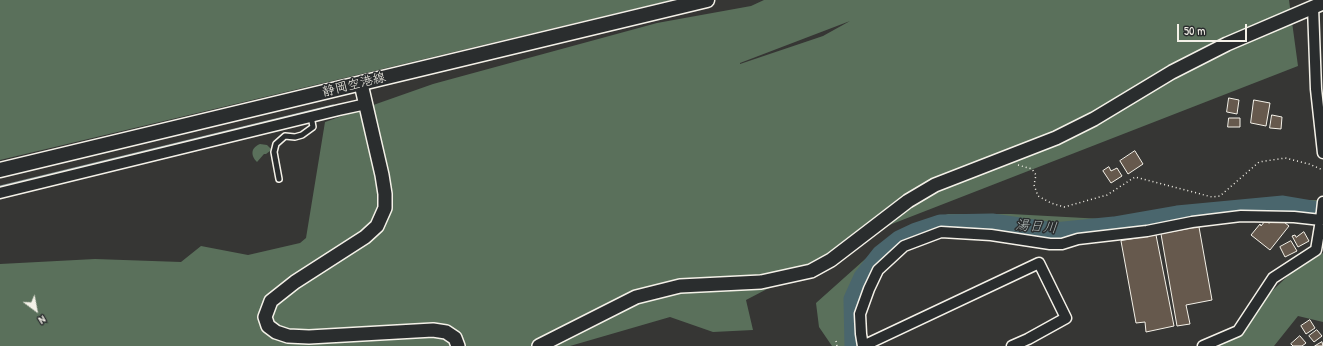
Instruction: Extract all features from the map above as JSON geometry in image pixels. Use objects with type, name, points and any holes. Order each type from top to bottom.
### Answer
[{"type":"main road","name":"静岡空港線","points":[[0,170],[707,0]]},
{"type":"street","points":[[539,346],[636,297],[680,286],[760,282],[811,271],[831,260],[908,201],[936,185],[1056,138],[1094,119],[1172,72],[1227,44],[1318,5],[1316,89],[1323,153]]},
{"type":"street","points":[[361,84],[385,194],[385,208],[377,226],[365,237],[295,282],[271,301],[265,316],[268,326],[276,332],[288,336],[308,337],[433,330],[446,332],[455,338],[458,346]]},
{"type":"street","points":[[0,193],[311,116],[366,104]]},
{"type":"street","points":[[1203,346],[1238,331],[1274,278],[1316,250],[1323,202]]},
{"type":"street","points":[[1012,346],[1030,343],[1066,318],[1039,263],[863,346],[860,314],[868,289],[878,270],[904,246],[941,232],[991,235],[1050,244],[1062,244],[1078,239],[1147,231],[1192,222],[1241,216],[1294,217],[1321,220]]},
{"type":"lane","points":[[279,179],[274,147],[278,141],[285,136],[299,136],[310,130],[313,125],[311,116]]},
{"type":"path","points":[[999,160],[1032,169],[1036,175],[1034,185],[1038,196],[1051,203],[1064,207],[1107,195],[1135,177],[1212,197],[1220,196],[1259,162],[1285,158],[1309,164],[1323,170]]},
{"type":"path","points":[[836,341],[837,346]]},
{"type":"green space","points":[[0,0],[672,0],[0,160]]},
{"type":"green space","points":[[764,0],[1289,0],[1298,66],[892,224],[746,300],[753,330],[713,332],[670,317],[570,346],[0,346],[0,264],[95,259],[181,262],[201,246],[248,255],[300,243],[306,238],[325,122],[433,84],[657,23],[751,6]],"holes":[[[850,21],[823,36],[740,64]]]},
{"type":"green space","points":[[260,144],[267,145],[271,149],[257,162],[252,152],[254,148]]},
{"type":"green space","points":[[1323,200],[1323,220],[1200,221],[1058,238],[941,229],[902,244],[871,274],[857,346],[832,346],[819,327],[816,303],[891,236],[948,214],[1011,214],[1121,220],[1211,203]]},
{"type":"green space","points":[[1323,253],[1323,322],[1298,316],[1274,346],[1216,346],[1239,332],[1252,310],[1291,273]]},
{"type":"building","points":[[1229,98],[1239,100],[1237,114],[1227,112]]},
{"type":"building","points":[[1254,100],[1270,103],[1266,126],[1251,123]]},
{"type":"building","points":[[1272,115],[1282,117],[1281,129],[1270,128]]},
{"type":"building","points":[[1229,118],[1240,118],[1240,127],[1228,127]]},
{"type":"building","points":[[1135,151],[1143,164],[1128,174],[1120,161]]},
{"type":"building","points":[[1109,167],[1111,171],[1117,168],[1122,176],[1111,183],[1103,171]]},
{"type":"building","points":[[1272,219],[1277,222],[1280,219],[1289,226],[1270,250],[1251,235],[1260,224],[1261,226],[1265,221],[1269,223]]},
{"type":"building","points":[[1199,227],[1212,300],[1186,305],[1190,324],[1177,326],[1161,234]]},
{"type":"building","points":[[1304,232],[1309,241],[1298,247],[1292,236],[1295,235],[1296,237]]},
{"type":"building","points":[[1156,235],[1174,326],[1146,332],[1145,322],[1136,323],[1121,241]]},
{"type":"building","points":[[1291,241],[1297,251],[1285,257],[1280,247]]},
{"type":"building","points":[[1310,320],[1315,328],[1306,334],[1301,326]]},
{"type":"building","points":[[1317,330],[1322,336],[1314,342],[1309,336]]},
{"type":"building","points":[[1300,336],[1306,343],[1302,346],[1293,346],[1291,344]]},
{"type":"building","points":[[1322,342],[1323,346],[1315,346]]},
{"type":"waterway","points":[[0,187],[333,106]]},
{"type":"waterway","name":"湯日川","points":[[853,346],[852,299],[862,277],[880,254],[899,239],[916,231],[940,223],[992,222],[1054,231],[1114,225],[1177,214],[1283,204],[1323,211]]}]
